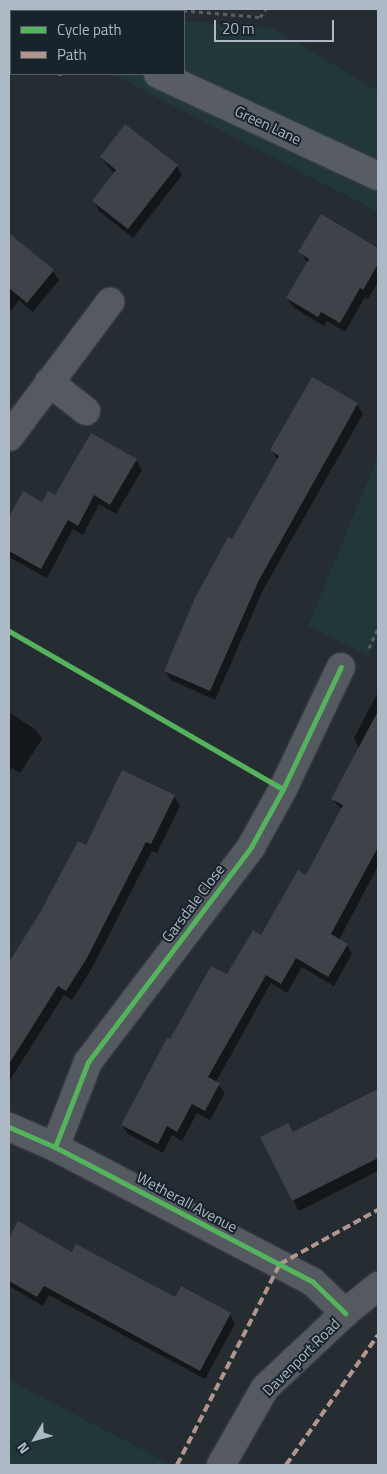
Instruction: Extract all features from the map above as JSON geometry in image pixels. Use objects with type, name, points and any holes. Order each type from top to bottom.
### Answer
[{"type":"main road","name":"Green Lane","points":[[160,75],[378,176]]},
{"type":"street","points":[[9,437],[110,302]]},
{"type":"street","points":[[50,382],[86,411]]},
{"type":"street","name":"Garsdale Close","points":[[55,1147],[88,1062],[250,847],[283,789],[341,667]]},
{"type":"street","name":"Wetherall Avenue","points":[[9,1127],[55,1147],[313,1282],[345,1312]]},
{"type":"street","name":"Davenport Road","points":[[221,1465],[265,1388],[345,1312],[378,1286]]},
{"type":"path","points":[[185,11],[260,17],[266,9]]},
{"type":"green space","points":[[185,21],[273,28],[378,91],[378,212],[114,75],[185,75]]},
{"type":"green space","points":[[378,456],[378,635],[368,656],[308,626]]},
{"type":"green space","points":[[9,1380],[172,1465],[9,1465]]},
{"type":"building","points":[[125,124],[178,165],[128,229],[92,201],[116,170],[100,157]]},
{"type":"building","points":[[321,214],[378,248],[378,264],[363,290],[360,288],[340,323],[321,312],[318,317],[286,298],[309,259],[298,252]]},
{"type":"building","points":[[9,233],[54,270],[27,303],[9,288]]},
{"type":"building","points":[[312,377],[358,403],[259,580],[210,691],[164,671],[195,598],[228,537],[232,539],[279,456],[270,450]]},
{"type":"building","points":[[91,433],[137,459],[110,505],[94,495],[78,526],[68,520],[41,569],[9,551],[9,517],[23,491],[42,502],[48,491],[55,495]]},
{"type":"building","points":[[378,711],[378,847],[331,934],[348,944],[328,977],[296,958],[281,984],[266,975],[208,1077],[220,1083],[205,1111],[192,1104],[177,1132],[167,1126],[158,1144],[121,1125],[167,1038],[170,1039],[211,966],[227,974],[253,930],[261,935],[298,870],[306,875],[343,805],[331,799]]},
{"type":"building","points":[[122,770],[175,795],[151,844],[146,842],[87,958],[66,991],[58,986],[9,1064],[9,962],[41,911],[78,841],[86,845]]},
{"type":"building","points":[[378,1089],[378,1158],[292,1201],[260,1137],[288,1123],[293,1132]]},
{"type":"building","points":[[18,1221],[72,1252],[76,1244],[175,1297],[181,1286],[231,1313],[200,1371],[44,1286],[37,1297],[9,1281],[9,1238]]},
{"type":"marked path","points":[[177,1465],[280,1264],[378,1210]]},
{"type":"marked path","points":[[286,1465],[378,1335]]},
{"type":"cycle path","points":[[9,631],[283,789]]},
{"type":"cycle path","points":[[55,1147],[88,1062],[251,847],[283,789],[341,667]]},
{"type":"cycle path","points":[[9,1127],[55,1147],[313,1282],[345,1313]]}]
